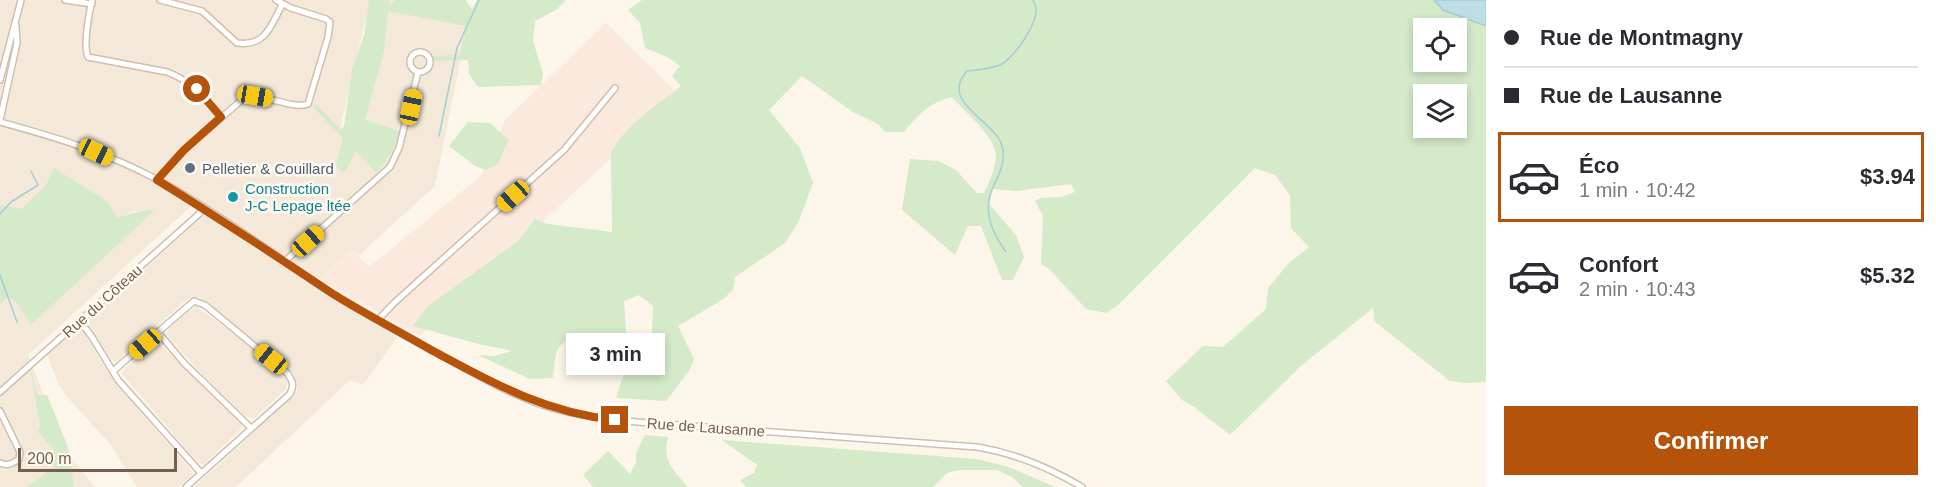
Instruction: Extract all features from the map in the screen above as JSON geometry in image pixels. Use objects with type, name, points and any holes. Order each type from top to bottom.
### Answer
[{"type":"street","points":[[0,80],[2,63],[16,26],[21,0]]},
{"type":"street","points":[[65,0],[92,2],[86,54],[88,57],[179,76],[197,89],[221,117]]},
{"type":"street","points":[[160,0],[201,11],[237,43],[244,44],[257,42],[268,32],[282,5]]},
{"type":"street","points":[[157,180],[184,150],[244,99],[255,96],[305,106],[311,100],[330,22],[282,5],[276,0]]},
{"type":"street","points":[[0,121],[17,43],[16,26]]},
{"type":"street","points":[[2,63],[12,66]]},
{"type":"street","points":[[285,261],[390,167],[399,148],[418,72]]},
{"type":"street","points":[[378,320],[564,150],[615,88]]},
{"type":"street","name":"Rue de Lausanne","points":[[0,121],[96,152],[157,180],[203,207],[331,292],[378,320],[490,382],[551,408],[594,418],[637,422],[977,447],[1001,451],[1026,460],[1082,487]]},
{"type":"street","name":"Rue du Côteau","points":[[0,392],[199,214],[203,207]]},
{"type":"street","points":[[113,371],[190,303],[199,302],[287,372],[292,380],[293,389],[186,487]]},
{"type":"street","points":[[80,321],[93,337],[113,371],[201,473]]},
{"type":"street","points":[[158,332],[184,363],[251,428]]},
{"type":"street","points":[[0,411],[20,452],[19,459],[14,463],[8,465],[0,463]]},
{"type":"shaded area","points":[[0,0],[370,0],[340,129],[399,131],[360,119],[388,0],[399,0],[469,18],[435,186],[358,256],[351,249],[319,279],[199,199],[28,355],[67,453],[95,487],[0,487],[0,306],[7,297],[16,302],[31,325],[154,209],[144,212],[133,211],[117,219],[46,185],[22,210],[0,205]]},
{"type":"shaded area","points":[[606,23],[679,95],[420,336],[319,279],[351,249],[369,267],[481,176],[505,120]]},
{"type":"shaded area","points":[[205,215],[318,289],[397,337],[363,385],[350,380],[236,487],[194,487],[294,396],[298,387],[294,374],[199,297],[186,300],[116,362],[111,360],[87,321]]},
{"type":"shaded area","points":[[196,306],[244,342],[288,381],[285,390],[254,419],[245,416],[201,373],[166,334],[169,328]]},
{"type":"shaded area","points":[[79,327],[83,329],[117,385],[191,470],[192,475],[179,487],[137,487],[111,445],[59,385],[47,355]]},
{"type":"shaded area","points":[[157,341],[242,425],[241,429],[202,465],[122,374],[125,368]]},
{"type":"green space","points":[[369,0],[389,0],[389,6],[395,0],[467,0],[472,9],[477,0],[566,0],[556,10],[535,21],[533,41],[543,73],[541,85],[478,87],[469,74],[468,60],[434,61],[432,56],[460,55],[465,26],[388,11],[384,51],[365,120],[400,131],[392,152],[376,173],[356,151],[346,170],[342,172],[336,166],[343,138],[313,107],[316,104],[340,129],[344,127],[352,70],[364,35]]},
{"type":"green space","points":[[642,0],[1434,0],[1443,10],[1464,18],[1413,18],[1413,72],[1467,72],[1467,19],[1486,26],[1486,382],[1450,381],[1374,321],[1373,308],[1302,365],[1230,435],[1182,400],[1166,381],[1203,346],[1223,347],[1266,309],[1268,288],[1289,263],[1309,247],[1291,228],[1290,195],[1275,175],[1255,168],[1118,305],[1106,313],[1086,309],[1049,269],[1041,264],[1043,216],[1035,201],[1041,198],[1061,197],[1075,192],[1071,184],[1015,191],[993,189],[989,204],[1016,235],[1024,257],[1013,280],[1002,280],[981,226],[968,226],[955,255],[902,210],[910,159],[938,161],[956,170],[977,193],[984,193],[988,185],[996,157],[995,150],[986,133],[952,97],[937,102],[925,110],[904,132],[885,132],[878,124],[853,112],[802,76],[769,110],[800,148],[813,183],[798,223],[785,243],[735,277],[733,290],[722,300],[678,326],[694,359],[689,371],[666,401],[616,398],[621,381],[630,365],[653,357],[661,346],[652,332],[653,306],[639,295],[624,301],[627,344],[605,363],[580,335],[571,338],[558,350],[553,378],[530,379],[478,355],[494,356],[512,351],[413,326],[427,307],[518,241],[535,219],[548,224],[612,232],[611,153],[633,124],[681,86],[672,76],[680,66],[667,57],[645,48],[640,23],[628,10]]},
{"type":"green space","points":[[468,122],[490,123],[509,140],[497,165],[486,170],[475,166],[449,146]]},
{"type":"green space","points":[[54,168],[108,202],[117,218],[156,209],[31,325],[16,302],[7,297],[0,306],[0,205],[22,209],[46,185]]},
{"type":"green space","points":[[28,355],[37,395],[47,395],[68,447],[74,487],[27,487],[54,467],[54,450],[38,432],[40,424]]},
{"type":"green space","points":[[645,435],[668,437],[666,452],[670,464],[688,487],[593,487],[583,475],[608,451],[630,474],[636,462],[636,453]]},
{"type":"green space","points":[[722,440],[977,459],[1009,467],[1055,487],[1023,487],[1012,477],[997,470],[960,470],[947,473],[933,487],[746,487],[740,480],[754,473],[757,465]]},
{"type":"water","points":[[1434,0],[1486,0],[1486,26],[1467,18],[1443,10]]},
{"type":"waterway","points":[[439,136],[457,48],[479,0]]},
{"type":"waterway","points":[[1006,252],[994,232],[988,210],[990,195],[1002,165],[1002,146],[998,137],[964,102],[959,93],[960,82],[967,71],[1000,65],[1012,56],[1033,24],[1036,9],[1033,0]]},
{"type":"waterway","points":[[0,214],[11,202],[38,185],[31,171]]},
{"type":"waterway","points":[[0,275],[17,322]]},
{"type":"place","name":"Pelletier & Couillard","points":[[190,168]]},
{"type":"place","name":"Construction J-C Lepage ltée","points":[[233,197]]},
{"type":"route","points":[[197,89],[221,117],[184,150],[157,180],[203,207],[331,292],[490,382],[551,408],[594,418],[615,420]]}]
